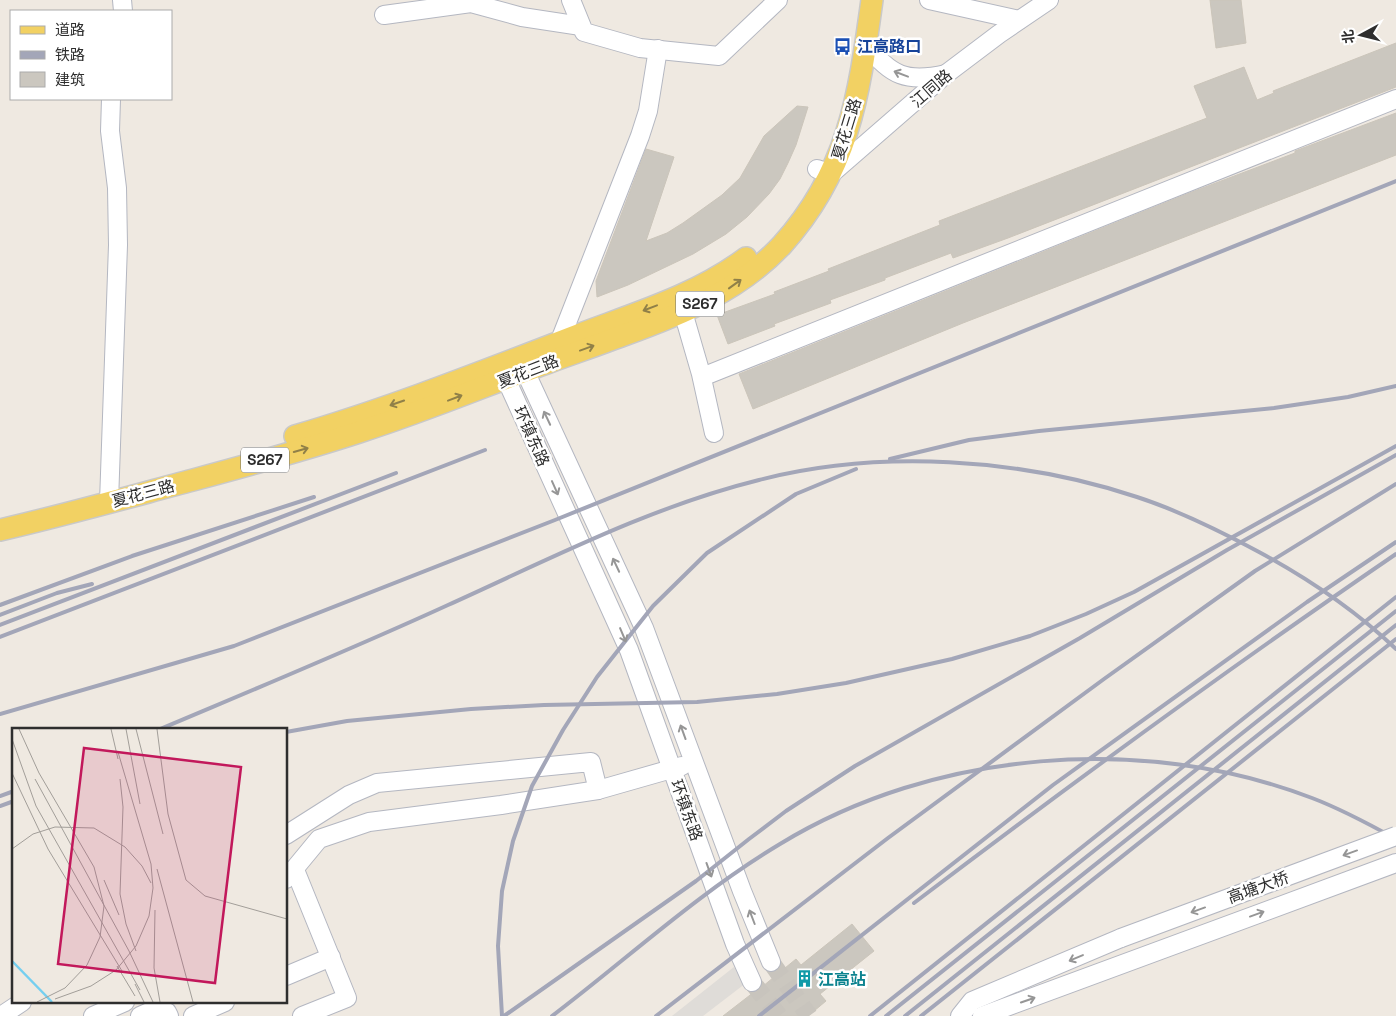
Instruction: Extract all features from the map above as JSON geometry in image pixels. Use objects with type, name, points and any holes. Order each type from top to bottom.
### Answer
[{"type":"main road","name":"夏花三路","points":[[513,371],[559,342],[688,292],[726,273],[747,258],[772,234],[824,172],[827,148],[840,108],[848,71],[858,0]]},
{"type":"main road","name":"夏花三路","points":[[0,530],[323,428],[434,390],[513,371],[683,312],[728,290],[764,262],[798,226],[824,172],[848,132],[859,88],[872,0]]},
{"type":"main road","name":"夏花三路","points":[[0,515],[109,495]]},
{"type":"street","points":[[571,0],[584,32],[640,48],[719,56],[778,0]]},
{"type":"street","points":[[929,0],[1019,20]]},
{"type":"street","name":"江同路","points":[[824,172],[946,74],[1049,0]]},
{"type":"street","points":[[384,15],[470,4],[522,17],[581,26]]},
{"type":"street","points":[[866,44],[877,59],[899,75],[928,79],[946,74]]},
{"type":"street","points":[[559,342],[643,128],[648,111],[658,49]]},
{"type":"street","points":[[702,377],[1396,99]]},
{"type":"street","points":[[109,495],[118,245],[117,188],[110,131],[111,100]]},
{"type":"street","points":[[683,312],[702,377],[714,433]]},
{"type":"street","name":"环镇东路","points":[[513,371],[644,628],[742,891],[771,962]]},
{"type":"street","name":"环镇东路","points":[[513,371],[626,641],[735,944],[752,982]]},
{"type":"street","points":[[288,834],[349,794],[377,783],[591,762],[598,790]]},
{"type":"street","points":[[302,1016],[348,998],[331,957],[291,874],[319,839],[369,822],[501,806],[598,790],[694,762]]},
{"type":"street","name":"高塘大桥","points":[[960,1016],[972,1001],[1121,938],[1396,836]]},
{"type":"street","name":"高塘大桥","points":[[982,1016],[1396,863]]},
{"type":"street","points":[[288,975],[331,957]]},
{"type":"street","points":[[1,1016],[19,1004]]},
{"type":"street","points":[[93,1016],[120,1004]]},
{"type":"street","points":[[194,1016],[221,1004]]},
{"type":"street","points":[[140,1016],[156,1009],[167,1012],[169,1016]]},
{"type":"shaded area","points":[[734,967],[746,983],[703,1016],[672,1016]]},
{"type":"building","points":[[1210,0],[1241,0],[1246,43],[1216,48]]},
{"type":"building","points":[[1396,43],[1396,87],[1008,238],[953,258],[951,253],[885,278],[885,280],[830,300],[831,303],[774,324],[775,326],[728,344],[717,315],[775,294],[774,292],[829,271],[828,269],[940,225],[939,221],[1207,118],[1194,86],[1244,67],[1257,100],[1274,93],[1273,91]]},
{"type":"building","points":[[797,106],[808,107],[788,163],[780,179],[769,194],[747,217],[726,234],[693,254],[628,285],[597,297],[596,281],[646,149],[674,157],[646,241],[667,233],[722,195],[740,178],[764,136]]},
{"type":"building","points":[[1396,113],[1396,155],[963,323],[753,409],[739,374],[1192,192],[1295,153],[1295,151]]},
{"type":"building","name":"江高站","points":[[852,924],[874,951],[820,994],[826,1001],[808,1016],[723,1016],[796,959],[801,965]]},
{"type":"tunnel","points":[[771,962],[809,1016]]},
{"type":"tunnel","points":[[752,982],[779,1016]]},
{"type":"railway","points":[[0,714],[234,646],[555,520],[1396,181]]},
{"type":"railway","points":[[890,459],[969,440],[1039,431],[1274,408],[1348,397],[1396,386]]},
{"type":"railway","points":[[288,732],[347,721],[471,709],[544,705],[697,702],[777,694],[846,683],[952,659],[1030,636],[1086,614],[1134,592],[1396,446]]},
{"type":"railway","points":[[0,637],[485,450]]},
{"type":"railway","points":[[504,1016],[696,881],[786,811],[855,766],[1080,638],[1227,550],[1396,455]]},
{"type":"railway","points":[[163,728],[376,637],[601,535],[679,504],[759,480],[805,470],[852,464],[900,461],[998,466],[1092,484],[1137,497],[1200,522],[1278,562],[1348,608],[1396,649]]},
{"type":"railway","points":[[502,1016],[498,946],[502,891],[513,841],[532,786],[563,730],[597,677],[653,606],[707,553],[796,494],[856,469]]},
{"type":"railway","points":[[0,625],[396,473]]},
{"type":"railway","points":[[656,1016],[888,838],[1104,679],[1255,571],[1396,484]]},
{"type":"railway","points":[[0,605],[132,556],[314,497]]},
{"type":"railway","points":[[759,1016],[1053,785],[1307,602],[1396,542]]},
{"type":"railway","points":[[914,903],[1153,726],[1396,554]]},
{"type":"railway","points":[[0,615],[57,593],[92,584]]},
{"type":"railway","points":[[870,1016],[1396,597]]},
{"type":"railway","points":[[886,1016],[1396,611]]},
{"type":"railway","points":[[905,1016],[1396,625]]},
{"type":"railway","points":[[921,1016],[1396,639]]},
{"type":"railway","points":[[552,1016],[692,905],[780,844],[840,812],[904,788],[971,771],[1040,761],[1110,759],[1179,765],[1247,777],[1312,798],[1365,822],[1396,839]]},
{"type":"railway","points":[[0,796],[12,792]]},
{"type":"railway","points":[[0,806],[12,802]]},
{"type":"place","name":"江高路口","points":[[843,46]]},
{"type":"place","name":"江高站","points":[[804,979]]}]
